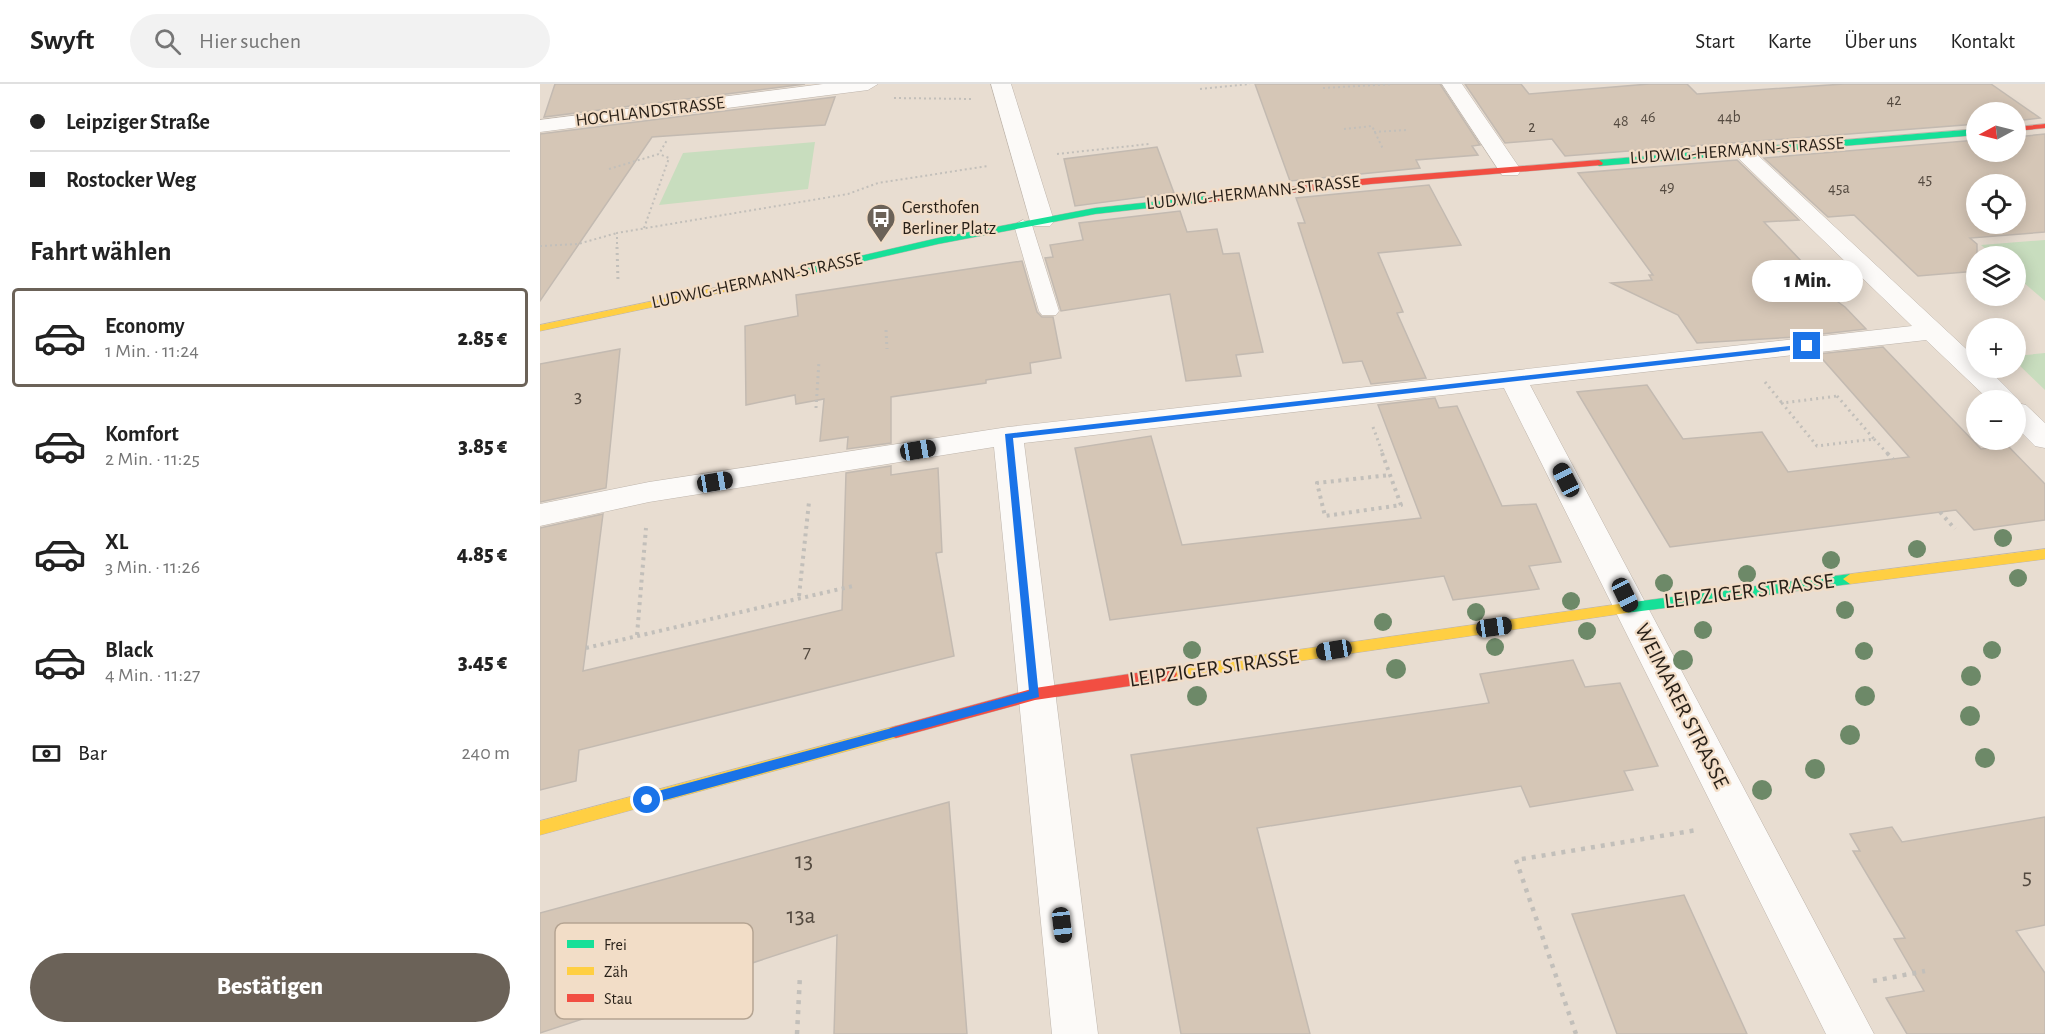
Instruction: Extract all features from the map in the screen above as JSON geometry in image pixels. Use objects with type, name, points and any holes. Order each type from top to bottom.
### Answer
[{"type":"street","name":"HOCHLANDSTRASSE","points":[[540,126],[655,102],[868,84]]},
{"type":"street","points":[[1452,84],[1510,170]]},
{"type":"street","points":[[1003,91],[1024,161],[1032,223]]},
{"type":"street","points":[[2026,128],[2045,126]]},
{"type":"street","name":"LUDWIG-HERMANN-STRASSE","points":[[540,328],[1032,223],[1157,202],[1510,170],[1966,133]]},
{"type":"street","points":[[1742,151],[2000,390]]},
{"type":"street","points":[[540,515],[649,492],[1008,436],[1935,331]]},
{"type":"street","name":"WEIMARER STRASSE","points":[[1513,379],[1851,1034]]},
{"type":"street","points":[[2026,415],[2045,440]]},
{"type":"street","points":[[1008,436],[1035,694],[1075,1034]]},
{"type":"street","name":"LEIPZIGER STRASSE","points":[[540,828],[1035,694],[1630,606],[2045,554]]},
{"type":"lane","points":[[1032,223],[1049,311]]},
{"type":"path","points":[[1200,89],[1250,84]]},
{"type":"path","points":[[1323,88],[1393,84]]},
{"type":"path","points":[[894,98],[1003,91]]},
{"type":"path","points":[[1344,129],[1371,126],[1383,150]]},
{"type":"path","points":[[1374,132],[1406,130]]},
{"type":"path","points":[[659,154],[670,135]]},
{"type":"path","points":[[540,246],[578,244],[617,233],[848,194],[878,183],[1063,153],[1149,144]]},
{"type":"path","points":[[609,169],[659,154],[669,158],[644,229]]},
{"type":"path","points":[[617,233],[619,311]]},
{"type":"path","points":[[886,330],[888,349]]},
{"type":"path","points":[[1743,354],[1817,446],[1874,439]]},
{"type":"path","points":[[816,408],[819,361]]},
{"type":"path","points":[[1362,396],[1401,505],[1325,516],[1317,483],[1390,475]]},
{"type":"path","points":[[1781,403],[1837,396],[1893,459]]},
{"type":"path","points":[[799,597],[813,466]]},
{"type":"path","points":[[637,635],[649,492]]},
{"type":"path","points":[[586,648],[853,585]]},
{"type":"path","points":[[1576,1034],[1515,861],[1742,823]]},
{"type":"path","points":[[797,1034],[800,975]]},
{"type":"green space","points":[[815,142],[808,189],[659,205],[683,153]]},
{"type":"green space","points":[[2045,240],[2045,301],[2026,285],[2026,246],[1981,245]]},
{"type":"green space","points":[[2045,353],[2045,390],[2026,372],[2026,355]]},
{"type":"building","points":[[555,84],[805,84],[544,117]]},
{"type":"building","points":[[1255,84],[1440,84],[1480,145],[1472,146],[1478,155],[1416,160],[1420,168],[1290,181]]},
{"type":"building","points":[[1465,84],[1521,84],[1529,94],[1649,84],[1687,84],[1697,94],[1844,84],[1991,84],[2017,102],[1966,102],[1966,125],[1565,156],[1552,139],[1505,143]]},
{"type":"building","points":[[835,97],[825,125],[652,137],[540,301],[540,134]]},
{"type":"building","points":[[2026,108],[2040,118],[2026,120]]},
{"type":"building","points":[[2045,134],[2045,232],[2026,234],[2026,174],[1966,174],[1966,234],[2020,234],[1970,238],[1977,246],[1966,246],[1966,272],[1918,276],[1854,215],[1828,217],[1764,158],[1966,141],[1966,162],[2026,162],[2026,136]]},
{"type":"building","points":[[1157,147],[1174,193],[1075,206],[1064,159]]},
{"type":"building","points":[[1737,160],[1799,220],[1764,222],[1824,285],[1816,286],[1845,307],[1866,329],[1796,337],[1697,343],[1678,315],[1611,283],[1652,280],[1649,275],[1653,275],[1578,173]]},
{"type":"building","points":[[1429,185],[1461,245],[1378,253],[1403,312],[1397,313],[1426,378],[1371,384],[1362,361],[1343,363],[1298,223],[1305,223],[1296,198]]},
{"type":"building","points":[[1180,211],[1187,232],[1217,229],[1223,254],[1239,253],[1263,352],[1236,355],[1241,376],[1186,381],[1170,294],[1061,311],[1045,258],[1053,257],[1050,245],[1083,240],[1079,223]]},
{"type":"building","points":[[1022,261],[1037,312],[1042,317],[1053,317],[1061,358],[1030,363],[1031,373],[986,380],[986,383],[891,397],[891,443],[847,449],[848,437],[820,441],[824,399],[796,404],[795,395],[746,405],[745,326],[798,316],[796,295]]},
{"type":"building","points":[[1883,347],[1966,433],[1966,450],[2012,450],[2045,484],[2045,520],[1974,530],[1956,510],[1670,547],[1577,392],[1647,385],[1683,439],[1762,432],[1788,472],[1909,457],[1818,354]]},
{"type":"building","points":[[620,349],[606,488],[540,502],[540,364]]},
{"type":"building","points":[[1435,398],[1439,408],[1457,406],[1502,506],[1536,504],[1561,562],[1529,566],[1539,589],[1453,600],[1444,576],[1110,620],[1075,448],[1151,436],[1182,545],[1421,518],[1378,405]]},
{"type":"building","points":[[891,466],[891,475],[938,468],[942,552],[936,553],[954,656],[579,750],[576,781],[540,790],[540,528],[603,514],[583,671],[842,610],[846,473]]},
{"type":"building","points":[[1573,660],[1585,687],[1620,683],[1658,766],[1624,771],[1633,790],[1530,807],[1521,786],[1257,828],[1310,1034],[1181,1034],[1131,755],[1489,703],[1480,674]]},
{"type":"building","points":[[949,802],[967,1034],[834,1034],[837,935],[753,963],[753,923],[555,923],[555,1019],[582,1019],[540,1033],[540,913]]},
{"type":"building","points":[[2045,817],[2045,925],[2016,931],[2045,973],[2045,1034],[1907,1034],[1886,998],[1924,991],[1894,939],[1905,938],[1853,851],[1860,851],[1850,834],[1892,827],[1902,842]]},
{"type":"building","points":[[1684,895],[1747,1034],[1617,1034],[1572,914]]},
{"type":"traffic: fast","points":[[1599,163],[1966,133]]},
{"type":"traffic: fast","points":[[804,272],[938,241],[1095,211],[1208,199]]},
{"type":"traffic: fast","points":[[1626,608],[1850,579]]},
{"type":"traffic: slow","points":[[540,328],[804,272]]},
{"type":"traffic: slow","points":[[1850,579],[2045,554]]},
{"type":"traffic: slow","points":[[1170,674],[1626,608]]},
{"type":"traffic: slow","points":[[540,828],[896,732]]},
{"type":"traffic: jam","points":[[2026,128],[2045,126]]},
{"type":"traffic: jam","points":[[1208,199],[1371,181],[1599,163]]},
{"type":"traffic: jam","points":[[896,732],[1035,694],[1170,674]]},
{"type":"place","name":"Gersthofen Berliner Platz","points":[[881,244]]},
{"type":"route","points":[[647,800],[1035,694],[1008,436],[1807,346]]}]
